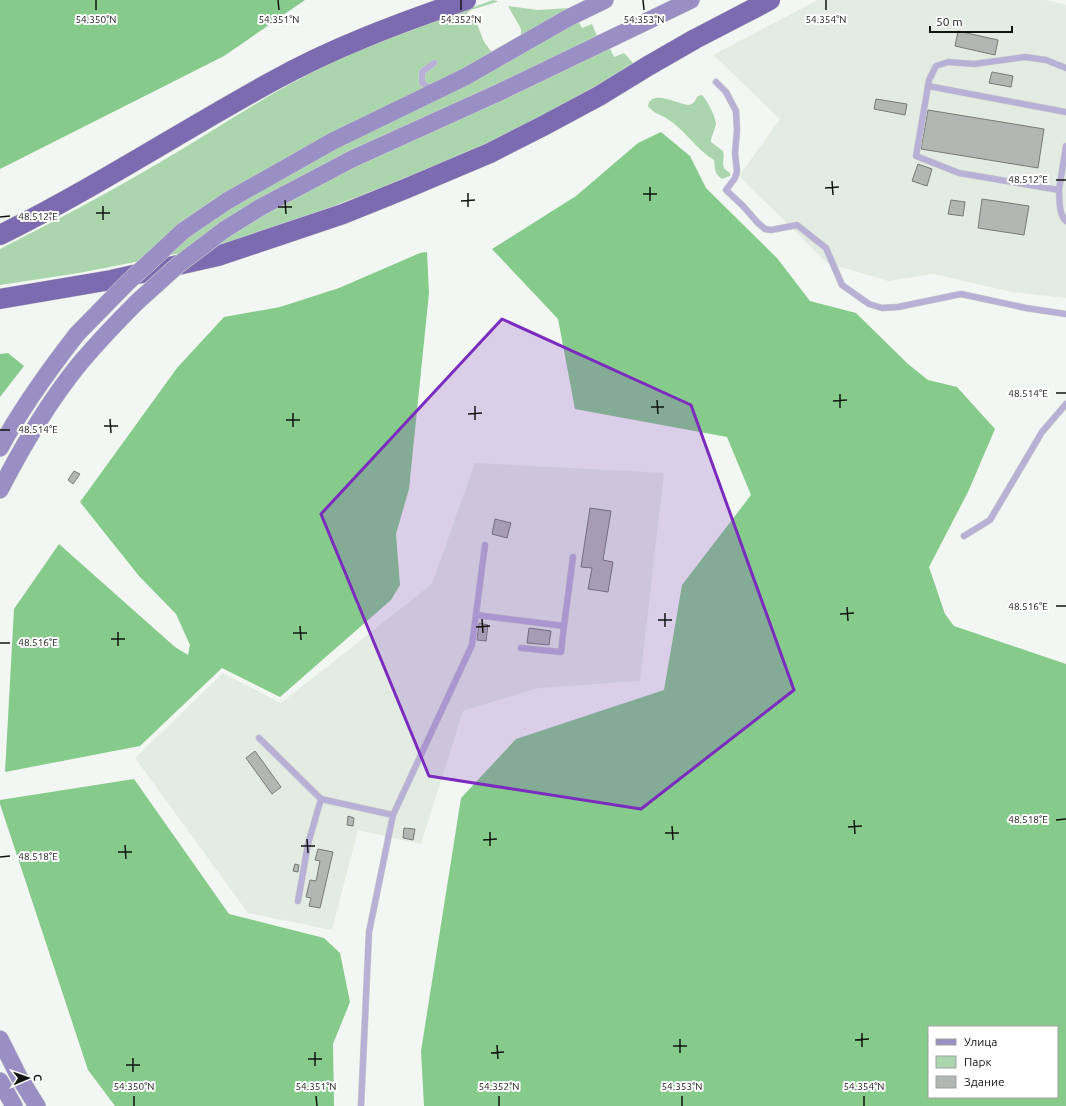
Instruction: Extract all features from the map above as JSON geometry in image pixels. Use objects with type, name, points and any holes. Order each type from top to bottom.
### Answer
[{"type":"highway","points":[[0,235],[44,214],[272,81],[331,52],[410,19],[466,0]]},
{"type":"highway","points":[[0,299],[111,280],[218,256],[343,214],[490,153],[586,103],[695,39],[770,0]]},
{"type":"main road","points":[[0,448],[24,405],[77,334],[127,283],[184,231],[227,201],[287,166],[333,141],[464,77],[568,18],[605,0]]},
{"type":"main road","points":[[0,490],[18,455],[52,402],[81,362],[137,302],[178,265],[224,230],[261,207],[352,159],[500,92],[692,0]]},
{"type":"main road","points":[[0,1039],[19,1077],[37,1106]]},
{"type":"main road","points":[[0,1081],[14,1106]]},
{"type":"lane","points":[[1059,190],[959,173],[916,156],[929,80],[936,66],[948,62],[974,64],[1025,57],[1046,60],[1066,68]]},
{"type":"lane","points":[[434,63],[422,72],[422,83],[434,91]]},
{"type":"lane","points":[[716,82],[726,92],[736,111],[737,130],[735,153],[737,171],[735,178],[726,190],[765,229],[771,230],[797,225],[826,248],[842,285],[869,304],[882,308],[898,307],[961,294],[1026,308],[1066,314]]},
{"type":"lane","points":[[928,86],[1066,112]]},
{"type":"lane","points":[[1066,146],[1059,190],[1062,217],[1066,220]]},
{"type":"lane","points":[[964,536],[990,520],[1042,432],[1066,404]]},
{"type":"lane","points":[[361,1106],[369,932],[393,815],[472,645],[485,545]]},
{"type":"lane","points":[[521,648],[561,652],[574,557]]},
{"type":"lane","points":[[476,615],[564,626]]},
{"type":"lane","points":[[259,738],[321,799],[393,815]]},
{"type":"lane","points":[[298,901],[308,844],[321,799]]},
{"type":"highlighted area","points":[[502,319],[691,405],[794,690],[641,809],[429,776],[321,514]]},
{"type":"shaded area","points":[[818,0],[1046,0],[1066,5],[1066,298],[1012,292],[933,274],[888,281],[827,263],[739,176],[780,119],[713,55]]},
{"type":"shaded area","points":[[475,463],[664,473],[640,681],[538,688],[463,711],[421,844],[358,830],[332,930],[248,913],[135,758],[223,673],[281,703],[432,584]]},
{"type":"green space","points":[[0,0],[305,0],[224,56],[0,169]]},
{"type":"green space","points":[[493,0],[497,2],[471,10],[467,13],[467,16],[474,16],[484,42],[493,52],[521,35],[521,29],[508,6],[538,10],[569,8],[572,9],[582,28],[592,24],[598,38],[604,36],[614,57],[624,53],[635,65],[571,101],[466,153],[417,174],[310,215],[227,244],[79,273],[0,285],[0,249],[79,208],[138,175],[262,100],[305,76],[388,38]]},
{"type":"green space","points":[[702,95],[711,109],[716,121],[711,142],[723,151],[723,165],[724,168],[730,173],[730,176],[722,179],[716,173],[714,160],[701,150],[673,123],[654,112],[648,106],[650,101],[654,98],[666,99],[689,105],[693,103],[698,96]]},
{"type":"green space","points":[[661,132],[690,156],[706,188],[777,258],[810,301],[856,313],[908,364],[928,380],[957,387],[995,429],[968,492],[929,567],[945,614],[954,626],[1066,664],[1066,1106],[424,1106],[421,1051],[461,798],[516,739],[664,690],[682,585],[751,495],[727,437],[575,409],[558,319],[492,249],[576,196],[638,143]]},
{"type":"green space","points":[[427,252],[429,293],[409,489],[396,534],[400,585],[391,600],[280,697],[222,668],[140,746],[5,772],[14,609],[59,544],[175,647],[188,655],[190,645],[176,614],[139,576],[80,502],[177,368],[224,317],[280,307],[339,288],[420,253]]},
{"type":"green space","points":[[8,353],[24,366],[0,397],[0,354]]},
{"type":"green space","points":[[134,779],[229,914],[324,938],[340,953],[350,1002],[333,1044],[334,1106],[115,1106],[88,1070],[0,804],[0,800]]},
{"type":"building","points":[[958,31],[998,40],[995,55],[955,46]]},
{"type":"building","points":[[992,72],[1013,76],[1011,87],[989,83]]},
{"type":"building","points":[[876,99],[907,104],[905,115],[874,109]]},
{"type":"building","points":[[928,110],[1044,129],[1038,168],[921,149]]},
{"type":"building","points":[[918,164],[932,169],[927,186],[912,181]]},
{"type":"building","points":[[982,199],[1029,206],[1024,235],[978,228]]},
{"type":"building","points":[[951,200],[965,202],[963,216],[948,214]]},
{"type":"building","points":[[74,471],[80,474],[73,484],[68,480]]},
{"type":"building","points":[[590,508],[611,511],[603,560],[613,562],[608,592],[588,589],[592,568],[581,567]]},
{"type":"building","points":[[495,519],[511,523],[507,538],[492,534]]},
{"type":"building","points":[[479,623],[488,625],[486,641],[477,640]]},
{"type":"building","points":[[529,628],[551,631],[549,645],[527,643]]},
{"type":"building","points":[[255,751],[281,787],[272,794],[246,758]]},
{"type":"building","points":[[348,816],[354,818],[353,826],[347,825]]},
{"type":"building","points":[[404,828],[415,829],[413,840],[403,838]]},
{"type":"building","points":[[318,849],[333,852],[320,908],[309,906],[311,898],[306,897],[310,880],[316,881],[320,861],[315,860]]},
{"type":"building","points":[[295,864],[299,865],[298,872],[293,871]]}]
